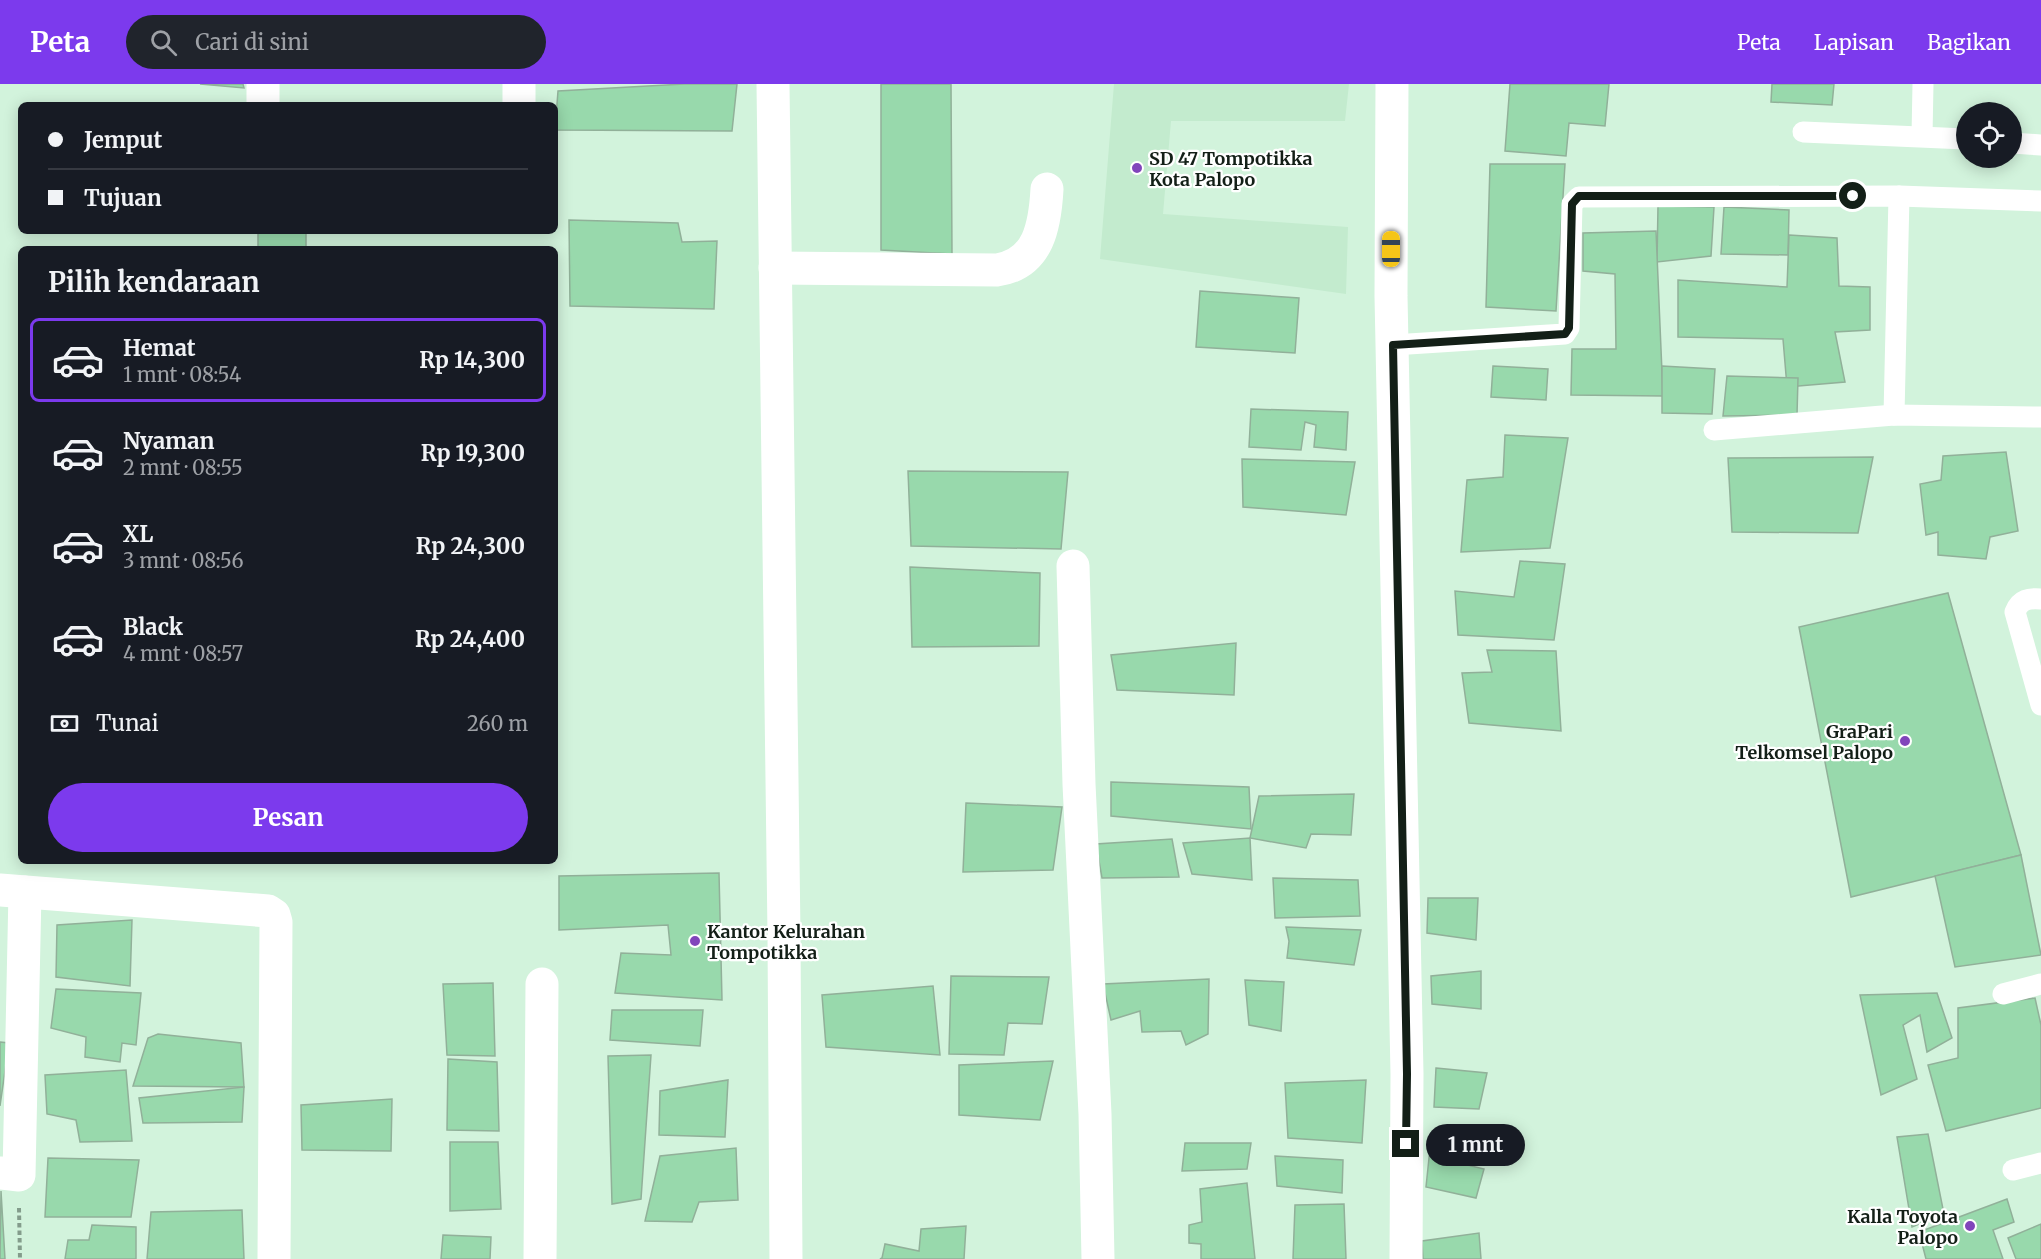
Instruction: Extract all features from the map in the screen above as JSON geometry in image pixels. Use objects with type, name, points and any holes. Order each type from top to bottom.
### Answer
[{"type":"street","points":[[263,84],[263,102]]},
{"type":"street","points":[[519,84],[519,102]]},
{"type":"street","points":[[772,84],[784,935],[786,1259]]},
{"type":"street","points":[[1392,84],[1390,296],[1393,345],[1407,1074],[1406,1259]]},
{"type":"street","points":[[775,268],[1009,269],[1023,261],[1033,250],[1046,211],[1047,189]]},
{"type":"street","points":[[1073,566],[1079,784],[1095,1114],[1098,1259]]},
{"type":"street","points":[[10,1174],[12,891],[268,911],[274,915],[276,922],[274,1259]]},
{"type":"street","points":[[540,1259],[542,984]]},
{"type":"lane","points":[[1922,136],[1923,84]]},
{"type":"lane","points":[[1803,132],[1956,138]]},
{"type":"lane","points":[[2022,144],[2041,145]]},
{"type":"lane","points":[[1393,345],[1565,334],[1569,328],[1572,204],[1579,196],[1899,196],[2041,201]]},
{"type":"lane","points":[[1894,416],[1899,196]]},
{"type":"lane","points":[[1714,430],[1894,416],[2041,417]]},
{"type":"lane","points":[[2041,599],[2028,598],[2020,602],[2015,612],[2041,705]]},
{"type":"lane","points":[[2003,994],[2041,984]]},
{"type":"lane","points":[[2013,1170],[2041,1163]]},
{"type":"path","points":[[10,1174],[20,1259]]},
{"type":"shaded area","name":"SD 47 Tompotikka Kota Palopo","points":[[1114,84],[1349,84],[1345,121],[1171,121],[1163,214],[1348,227],[1346,294],[1100,259]]},
{"type":"building","points":[[200,84],[243,84],[244,88]]},
{"type":"building","points":[[684,84],[737,84],[732,131],[558,130],[558,91]]},
{"type":"building","points":[[881,84],[951,84],[952,254],[881,250]]},
{"type":"building","points":[[1510,84],[1609,84],[1605,126],[1569,123],[1566,156],[1505,151]]},
{"type":"building","points":[[1772,84],[1834,84],[1832,105],[1771,102]]},
{"type":"building","points":[[1490,164],[1565,164],[1556,311],[1486,307]]},
{"type":"building","points":[[1658,206],[1714,207],[1711,256],[1657,262]]},
{"type":"building","points":[[1724,207],[1789,210],[1788,255],[1721,254]]},
{"type":"building","points":[[569,220],[678,223],[682,242],[717,241],[714,309],[570,306]]},
{"type":"building","points":[[1656,231],[1663,396],[1571,395],[1572,349],[1616,349],[1615,274],[1583,271],[1583,233]]},
{"type":"building","points":[[258,234],[306,234],[306,246],[258,246]]},
{"type":"building","points":[[1789,235],[1837,238],[1839,286],[1870,287],[1870,330],[1835,332],[1845,382],[1787,387],[1783,339],[1678,337],[1678,280],[1787,287]]},
{"type":"building","points":[[1200,291],[1299,298],[1295,353],[1196,347]]},
{"type":"building","points":[[1493,366],[1548,369],[1546,400],[1491,397]]},
{"type":"building","points":[[1662,366],[1715,369],[1712,414],[1662,413]]},
{"type":"building","points":[[1727,376],[1798,378],[1797,415],[1723,416]]},
{"type":"building","points":[[1251,409],[1348,412],[1346,450],[1314,447],[1316,425],[1305,422],[1301,450],[1249,447]]},
{"type":"building","points":[[1505,435],[1568,438],[1550,548],[1461,552],[1467,480],[1503,477]]},
{"type":"building","points":[[2006,452],[2018,531],[1990,537],[1986,559],[1938,555],[1938,532],[1926,535],[1920,484],[1941,480],[1943,456]]},
{"type":"building","points":[[1873,457],[1858,533],[1732,532],[1728,458]]},
{"type":"building","points":[[1242,459],[1355,462],[1346,515],[1243,507]]},
{"type":"building","points":[[908,471],[1068,472],[1061,549],[911,546]]},
{"type":"building","points":[[1520,561],[1565,564],[1554,640],[1458,635],[1455,591],[1514,597]]},
{"type":"building","points":[[910,567],[1040,573],[1039,646],[912,647]]},
{"type":"building","name":"GraPari Telkomsel Palopo","points":[[1948,593],[2021,855],[1851,897],[1799,627]]},
{"type":"building","points":[[1236,643],[1234,695],[1117,690],[1111,655]]},
{"type":"building","points":[[1487,650],[1556,651],[1561,731],[1469,723],[1462,673],[1492,672]]},
{"type":"building","points":[[1111,782],[1249,787],[1251,829],[1111,816]]},
{"type":"building","points":[[1354,794],[1351,835],[1311,834],[1306,848],[1250,838],[1259,796]]},
{"type":"building","points":[[966,803],[1062,807],[1053,870],[963,872]]},
{"type":"building","points":[[1250,838],[1252,880],[1192,874],[1183,843]]},
{"type":"building","points":[[1172,839],[1179,877],[1102,878],[1096,844]]},
{"type":"building","points":[[2021,855],[2041,955],[1955,967],[1935,876]]},
{"type":"building","name":"Kantor Kelurahan Tompotikka","points":[[719,873],[722,1000],[615,993],[621,953],[671,955],[668,925],[559,930],[559,876]]},
{"type":"building","points":[[1273,878],[1358,880],[1360,916],[1275,918]]},
{"type":"building","points":[[1428,898],[1478,898],[1476,940],[1427,933]]},
{"type":"building","points":[[132,920],[130,986],[56,977],[57,925]]},
{"type":"building","points":[[1286,927],[1361,930],[1354,965],[1287,958],[1289,941]]},
{"type":"building","points":[[1481,971],[1481,1009],[1432,1004],[1431,976]]},
{"type":"building","points":[[951,976],[1049,977],[1042,1024],[1008,1023],[1004,1055],[949,1054]]},
{"type":"building","points":[[1209,979],[1208,1034],[1186,1045],[1181,1031],[1142,1032],[1140,1011],[1111,1020],[1103,984]]},
{"type":"building","points":[[1245,980],[1284,982],[1281,1031],[1249,1025]]},
{"type":"building","points":[[493,983],[495,1056],[447,1055],[443,984]]},
{"type":"building","points":[[933,986],[940,1055],[826,1047],[822,995]]},
{"type":"building","points":[[56,989],[141,993],[136,1045],[122,1043],[120,1062],[85,1057],[86,1037],[51,1028]]},
{"type":"building","points":[[1937,993],[1952,1038],[1927,1052],[1920,1015],[1903,1025],[1917,1079],[1881,1095],[1860,995]]},
{"type":"building","points":[[2035,998],[2041,1025],[2041,1108],[1946,1131],[1928,1065],[1958,1058],[1958,1008]]},
{"type":"building","points":[[612,1010],[703,1010],[700,1046],[610,1040]]},
{"type":"building","points":[[158,1034],[241,1043],[244,1087],[133,1086],[148,1038]]},
{"type":"building","points":[[0,1042],[9,1043],[0,1106]]},
{"type":"building","points":[[651,1055],[641,1199],[612,1204],[608,1056]]},
{"type":"building","points":[[448,1059],[497,1062],[499,1131],[447,1130]]},
{"type":"building","points":[[1053,1061],[1040,1120],[959,1115],[959,1065]]},
{"type":"building","points":[[1436,1068],[1487,1073],[1479,1109],[1434,1107]]},
{"type":"building","points":[[126,1070],[132,1141],[80,1142],[76,1120],[47,1114],[45,1075]]},
{"type":"building","points":[[728,1080],[725,1137],[659,1135],[660,1091]]},
{"type":"building","points":[[1366,1080],[1362,1143],[1288,1138],[1285,1083]]},
{"type":"building","points":[[244,1087],[242,1122],[143,1123],[139,1098]]},
{"type":"building","points":[[392,1099],[391,1151],[302,1150],[301,1105]]},
{"type":"building","points":[[1928,1134],[1944,1214],[1912,1227],[1897,1137]]},
{"type":"building","points":[[1431,1139],[1463,1144],[1459,1163],[1484,1169],[1476,1198],[1426,1187]]},
{"type":"building","points":[[450,1142],[498,1142],[501,1209],[450,1211]]},
{"type":"building","points":[[1185,1143],[1251,1143],[1247,1169],[1182,1171]]},
{"type":"building","points":[[736,1148],[738,1200],[699,1202],[692,1222],[645,1221],[660,1156]]},
{"type":"building","points":[[1275,1156],[1343,1160],[1342,1193],[1277,1186]]},
{"type":"building","points":[[48,1158],[139,1160],[131,1217],[45,1217]]},
{"type":"building","points":[[1247,1183],[1255,1259],[1201,1259],[1201,1244],[1189,1243],[1189,1225],[1202,1222],[1200,1189]]},
{"type":"building","points":[[1,1191],[5,1259],[0,1259]]},
{"type":"building","name":"Kalla Toyota Palopo","points":[[2007,1199],[2014,1222],[1993,1230],[2003,1259],[1926,1259],[1919,1232]]},
{"type":"building","points":[[1344,1204],[1346,1259],[1293,1259],[1295,1205]]},
{"type":"building","points":[[242,1210],[244,1259],[147,1259],[151,1212]]},
{"type":"building","points":[[2041,1224],[2041,1259],[2016,1259],[2008,1238]]},
{"type":"building","points":[[92,1225],[136,1227],[136,1259],[65,1259],[68,1240],[89,1240]]},
{"type":"building","points":[[966,1226],[964,1259],[880,1259],[885,1244],[919,1251],[921,1229]]},
{"type":"building","points":[[1479,1233],[1481,1259],[1423,1259],[1422,1241]]},
{"type":"building","points":[[443,1235],[491,1237],[490,1259],[441,1259]]},
{"type":"place","name":"SD 47 Tompotikka Kota Palopo","points":[[1137,168]]},
{"type":"place","name":"GraPari Telkomsel Palopo","points":[[1905,741]]},
{"type":"place","name":"Kantor Kelurahan Tompotikka","points":[[695,941]]},
{"type":"place","name":"Kalla Toyota Palopo","points":[[1970,1226]]},
{"type":"route","points":[[1406,1144],[1407,1074],[1393,345],[1562,336],[1565,334],[1569,328],[1572,204],[1579,196],[1853,196]]}]
